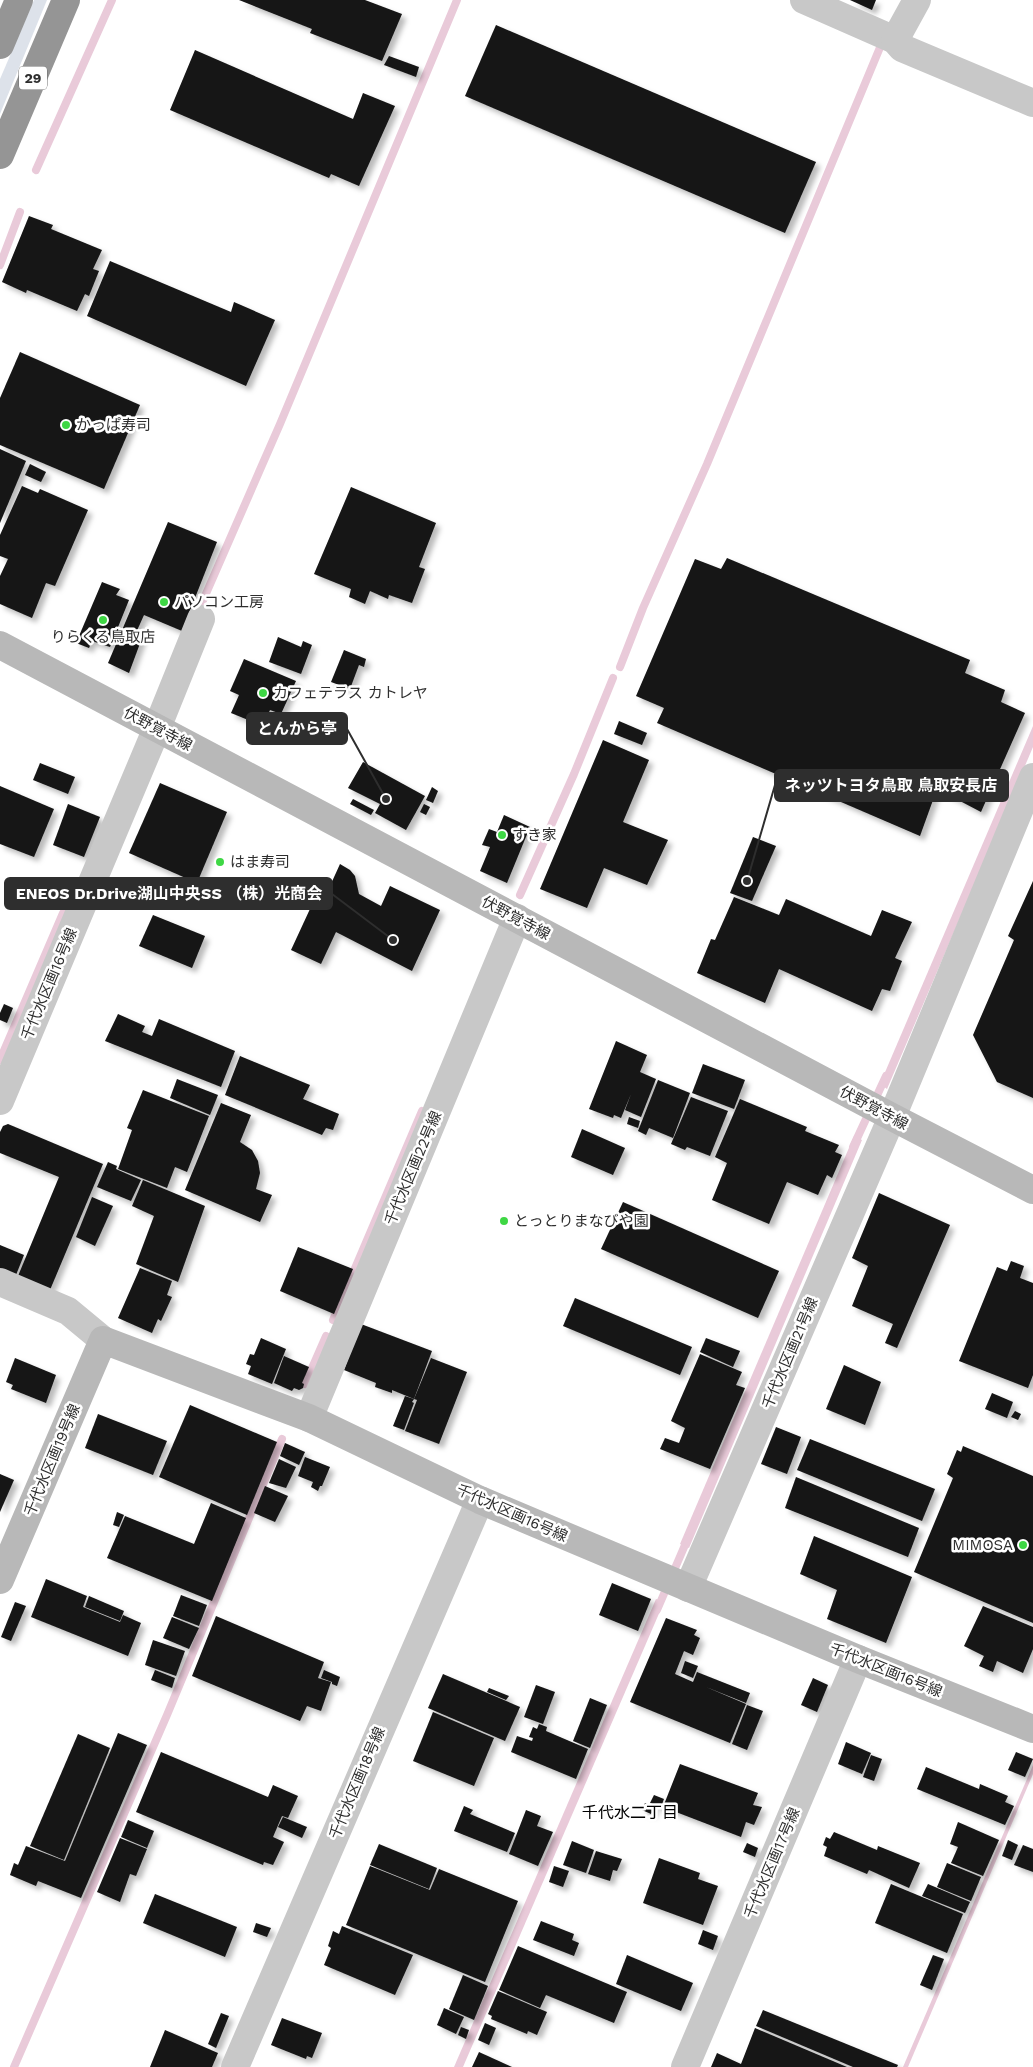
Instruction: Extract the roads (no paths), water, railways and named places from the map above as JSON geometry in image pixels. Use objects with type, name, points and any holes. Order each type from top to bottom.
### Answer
[{"type":"highway","points":[[0,45],[19,0]]},
{"type":"highway","name":"29","points":[[0,155],[66,0]]},
{"type":"street","points":[[804,0],[895,40],[902,48],[1033,103]]},
{"type":"street","points":[[895,40],[918,0]]},
{"type":"street","name":"千代水区画16号線","points":[[0,1101],[201,619]]},
{"type":"street","name":"伏野覚寺線","points":[[0,645],[1033,1190]]},
{"type":"street","name":"千代水区画21号線","points":[[688,1588],[892,1117],[1033,777]]},
{"type":"street","name":"千代水区画22号線","points":[[309,1418],[517,918]]},
{"type":"street","name":"千代水区画16号線","points":[[0,1282],[68,1311],[103,1340],[309,1418],[480,1500],[858,1659],[1033,1729]]},
{"type":"street","name":"千代水区画19号線","points":[[0,1580],[103,1340]]},
{"type":"street","name":"千代水区画18号線","points":[[235,2067],[480,1500]]},
{"type":"street","name":"千代水区画17号線","points":[[685,2067],[858,1659]]},
{"type":"waterway","points":[[36,170],[112,0]]},
{"type":"waterway","points":[[198,612],[280,424],[457,0]]},
{"type":"waterway","points":[[620,667],[643,608],[707,464],[881,45]]},
{"type":"waterway","points":[[0,265],[20,212]]},
{"type":"waterway","points":[[520,895],[574,774],[613,678]]},
{"type":"waterway","points":[[0,1060],[63,913]]},
{"type":"waterway","points":[[853,1147],[886,1076]]},
{"type":"waterway","points":[[333,1320],[422,1111]]},
{"type":"waterway","points":[[305,1384],[326,1336]]},
{"type":"waterway","points":[[14,2067],[167,1715],[282,1439]]},
{"type":"waterway","points":[[657,1610],[688,1538]]},
{"type":"place","name":"かっぱ寿司","points":[[66,425]]},
{"type":"place","name":"パソコン工房","points":[[164,602]]},
{"type":"place","name":"りらくる鳥取店","points":[[103,620]]},
{"type":"place","name":"カフェテラス カトレヤ","points":[[263,693]]},
{"type":"place","name":"とんから亭","points":[[386,799]]},
{"type":"place","name":"すき家","points":[[502,835]]},
{"type":"place","name":"はま寿司","points":[[220,862]]},
{"type":"place","name":"ネッツトヨタ鳥取 鳥取安長店","points":[[747,881]]},
{"type":"place","name":"ENEOS Dr.Drive湖山中央SS （株）光商会","points":[[393,940]]},
{"type":"place","name":"とっとりまなびや園","points":[[504,1221]]},
{"type":"place","name":"MIMOSA","points":[[1023,1545]]},
{"type":"district","name":"千代水二丁目","points":[[630,1812]]}]
